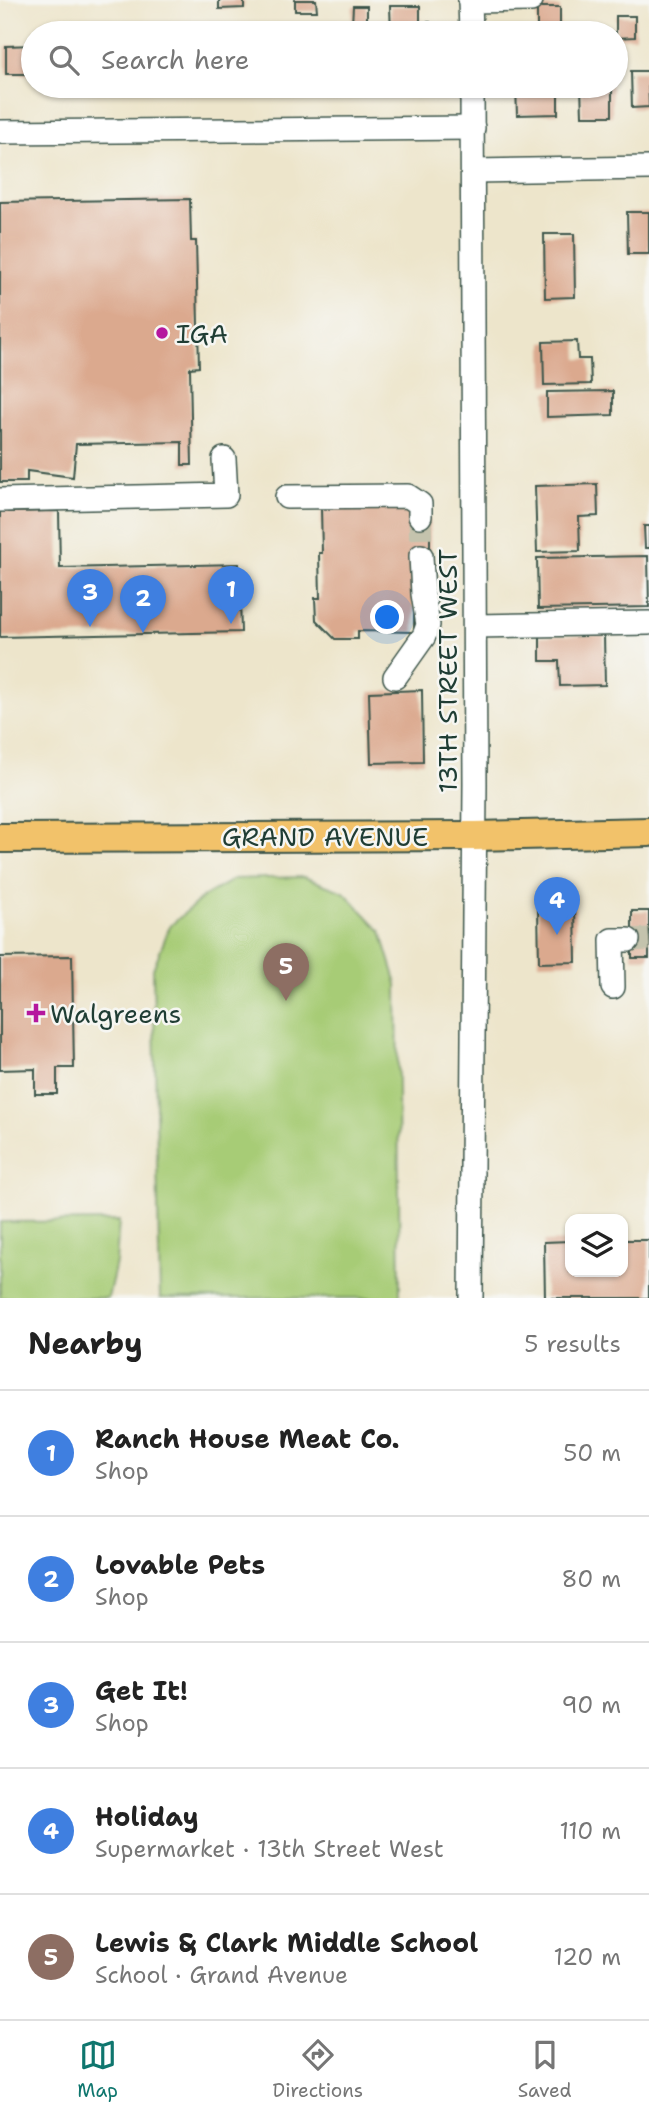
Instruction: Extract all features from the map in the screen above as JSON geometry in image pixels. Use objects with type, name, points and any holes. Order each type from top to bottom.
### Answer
[{"type":"main road","name":"GRAND AVENUE","points":[[0,838],[475,836],[649,832]]},
{"type":"street","points":[[471,21],[470,1],[531,0]]},
{"type":"street","name":"13TH STREET WEST","points":[[471,1298],[475,836],[472,98]]},
{"type":"street","points":[[0,132],[473,128]]},
{"type":"street","points":[[474,171],[649,167]]},
{"type":"street","points":[[0,500],[226,495],[224,459]]},
{"type":"street","points":[[287,498],[408,496],[420,504],[420,516]]},
{"type":"street","points":[[395,677],[424,636],[428,625],[421,556]]},
{"type":"street","points":[[475,626],[649,623]]},
{"type":"street","points":[[613,987],[612,940],[628,940]]},
{"type":"green space","points":[[304,877],[344,892],[381,931],[397,984],[400,1298],[160,1298],[153,969],[170,926],[203,897],[234,879]]},
{"type":"green space","points":[[119,1221],[116,1262],[108,1298],[0,1298],[0,1222]]},
{"type":"building","points":[[219,0],[244,0],[244,8],[219,9]]},
{"type":"building","points":[[295,0],[316,0],[317,11],[295,11]]},
{"type":"building","points":[[353,6],[367,6],[367,21],[352,21]]},
{"type":"building","points":[[390,6],[420,6],[420,21],[391,21]]},
{"type":"building","points":[[537,7],[560,7],[560,21],[537,21]]},
{"type":"building","points":[[616,16],[635,16],[635,37],[628,37],[628,21],[616,21]]},
{"type":"building","points":[[21,45],[21,74],[6,74],[6,46]]},
{"type":"building","points":[[631,71],[648,71],[649,107],[632,108]]},
{"type":"building","points":[[516,98],[558,98],[558,114],[517,115]]},
{"type":"building","points":[[581,98],[612,98],[612,116],[582,116]]},
{"type":"building","points":[[190,199],[191,241],[196,241],[199,367],[190,368],[192,465],[182,465],[182,442],[76,444],[73,477],[27,471],[27,482],[0,482],[0,202]]},
{"type":"building","points":[[627,212],[649,212],[649,254],[628,254]]},
{"type":"building","points":[[544,234],[574,234],[575,297],[545,298]]},
{"type":"building","points":[[577,341],[578,359],[590,359],[591,384],[544,385],[543,342]]},
{"type":"building","points":[[613,391],[613,415],[547,417],[547,392]]},
{"type":"building","points":[[597,484],[598,516],[579,517],[580,551],[537,552],[535,486]]},
{"type":"building","points":[[404,504],[430,518],[430,551],[414,552],[414,632],[358,631],[358,639],[335,639],[316,620],[315,598],[320,598],[319,553],[322,553],[321,507]]},
{"type":"building","points":[[9,508],[9,512],[59,511],[60,568],[239,564],[241,632],[0,637],[0,509]]},
{"type":"building","points":[[644,526],[649,526],[649,548],[645,548]]},
{"type":"building","points":[[648,556],[649,607],[538,609],[537,558]]},
{"type":"building","points":[[604,635],[605,685],[560,686],[559,661],[540,661],[540,636]]},
{"type":"building","points":[[422,690],[423,762],[371,763],[369,692]]},
{"type":"building","points":[[538,907],[575,907],[576,962],[539,963]]},
{"type":"building","points":[[632,911],[649,911],[649,958],[632,958]]},
{"type":"building","name":"Walgreens","points":[[72,956],[74,1068],[57,1068],[57,1094],[35,1094],[35,1069],[0,1070],[0,957]]},
{"type":"building","points":[[628,1240],[649,1240],[649,1298],[545,1298],[544,1242],[565,1241],[565,1277],[628,1277]]},
{"type":"tunnel","points":[[420,516],[421,556]]},
{"type":"tunnel","points":[[628,940],[649,939]]},
{"type":"place","name":"IGA","points":[[162,333]]},
{"type":"place","name":"Ranch House Meat Co.","points":[[231,624]]},
{"type":"place","name":"Get It!","points":[[90,627]]},
{"type":"place","name":"Lovable Pets","points":[[143,633]]},
{"type":"place","name":"Holiday","points":[[557,935]]},
{"type":"place","name":"Lewis & Clark Middle School","points":[[286,1001]]},
{"type":"place","name":"Walgreens","points":[[36,1013]]}]
